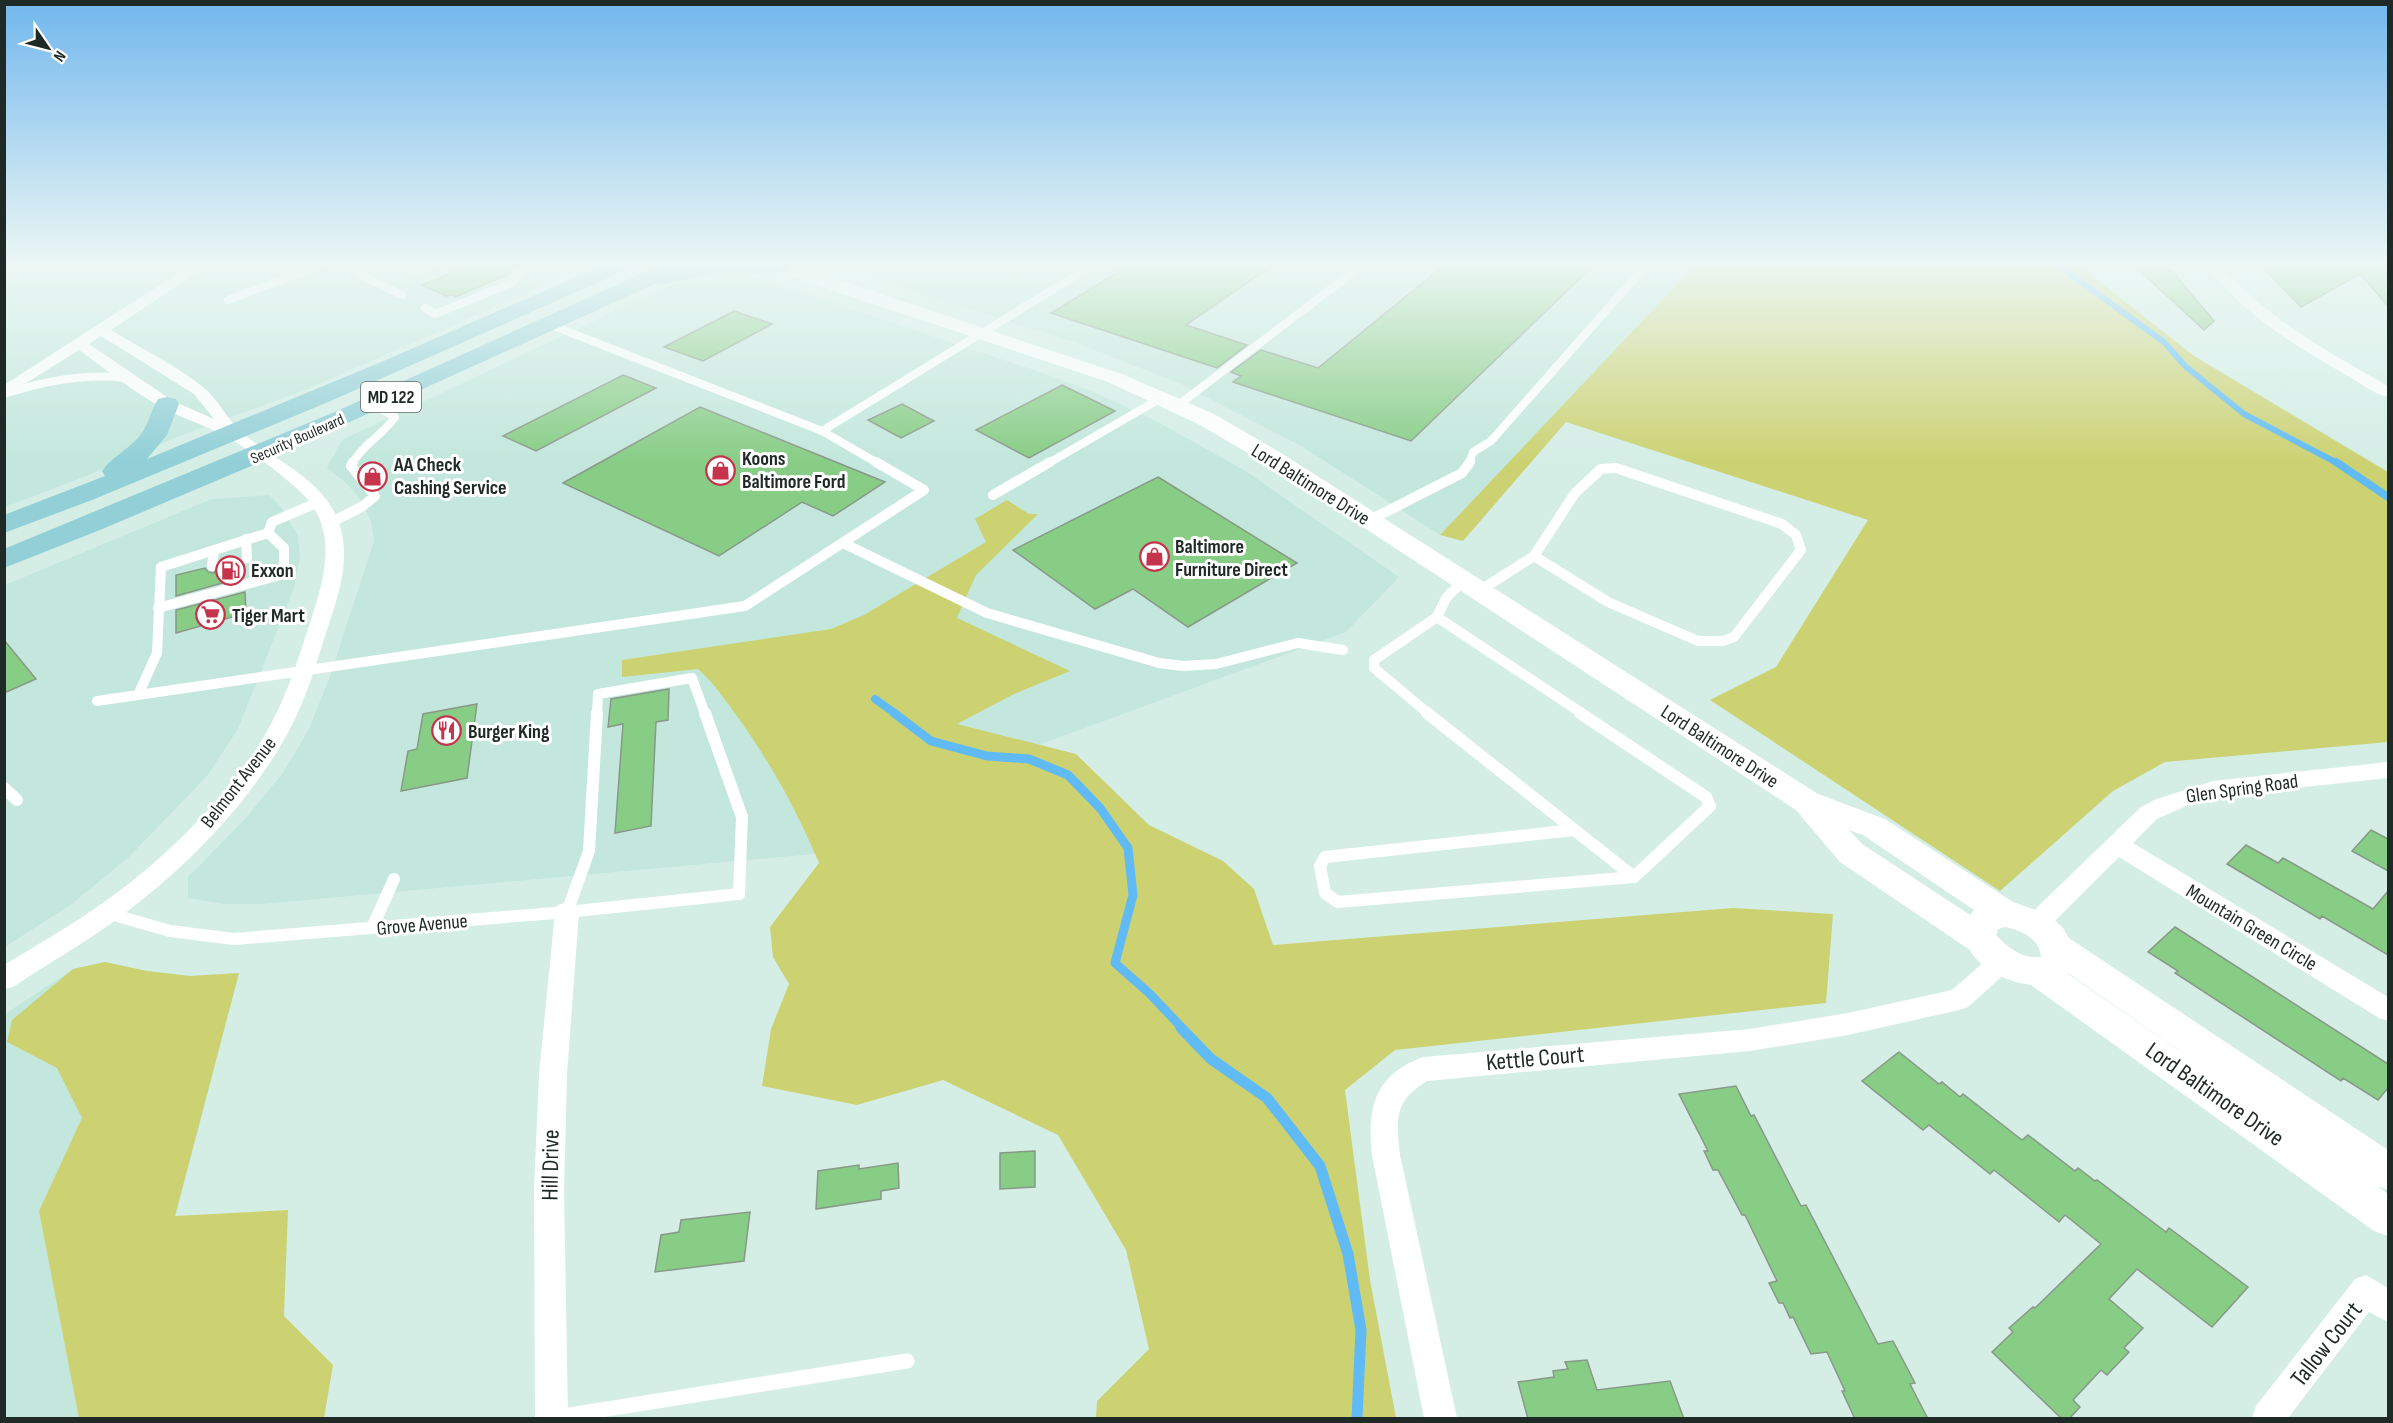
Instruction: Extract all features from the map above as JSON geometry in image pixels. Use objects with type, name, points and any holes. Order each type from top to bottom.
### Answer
[{"type":"main road","name":"Security Boulevard","points":[[4,559],[248,444],[408,361],[477,329]]},
{"type":"main road","name":"Security Boulevard","points":[[4,525],[83,494],[374,405],[541,329]]},
{"type":"main road","name":"Lord Baltimore Drive","points":[[969,329],[1085,368],[1169,402],[1273,458],[1807,802],[1874,827],[2035,939],[2388,1172]]},
{"type":"main road","points":[[83,494],[142,450],[157,434],[165,419],[168,404]]},
{"type":"main road","points":[[4,543],[248,444]]},
{"type":"main road","name":"Lord Baltimore Drive","points":[[1807,802],[1851,853],[2013,968],[2035,939]]},
{"type":"main road","points":[[1991,951],[1979,931],[1986,918],[2035,939]]},
{"type":"main road","name":"Lord Baltimore Drive","points":[[2035,939],[2388,1217]]},
{"type":"street","points":[[2281,329],[2388,392]]},
{"type":"street","points":[[4,393],[101,330]]},
{"type":"street","name":"Belmont Avenue","points":[[101,330],[200,391],[248,444]]},
{"type":"street","name":"Belmont Avenue","points":[[4,979],[107,913],[166,865],[218,814],[252,772],[281,726],[305,669],[334,577],[335,547],[330,523],[319,502],[297,480],[248,444],[168,404],[79,344]]},
{"type":"street","points":[[2378,771],[2388,785]]},
{"type":"street","name":"Glen Spring Road","points":[[2035,939],[2116,844],[2149,813],[2170,799],[2223,788],[2378,771]]},
{"type":"street","name":"Mountain Green Circle","points":[[2116,844],[2388,1010]]},
{"type":"street","name":"Hill Drive","points":[[551,1418],[549,1190],[553,1075],[567,912]]},
{"type":"street","name":"Kettle Court","points":[[1440,1419],[1386,1155],[1383,1125],[1388,1099],[1403,1079],[1423,1069],[1750,1040],[1848,1024],[1959,999],[1991,951]]},
{"type":"street","name":"Tallow Court","points":[[2268,1419],[2366,1290],[2388,1307]]},
{"type":"lane","points":[[97,701],[745,606],[924,490],[822,431],[562,329]]},
{"type":"lane","points":[[822,431],[986,329]]},
{"type":"lane","points":[[993,495],[1169,402],[1271,329]]},
{"type":"lane","points":[[1370,520],[1462,473],[1469,465],[1473,452],[1491,441],[1589,329]]},
{"type":"lane","points":[[4,393],[39,382],[85,375],[132,379]]},
{"type":"lane","points":[[330,523],[363,506],[375,496],[351,466],[356,455],[368,441],[389,427],[395,417],[374,405]]},
{"type":"lane","points":[[1534,556],[1608,602],[1698,641],[1723,641],[1734,637],[1801,550],[1796,535],[1782,524],[1616,468],[1601,469],[1575,493],[1534,556],[1446,598],[1437,617],[1374,660],[1374,668],[1426,712],[1634,877]]},
{"type":"lane","points":[[268,533],[272,522],[319,502]]},
{"type":"lane","points":[[138,695],[157,653],[161,567],[268,533]]},
{"type":"lane","points":[[158,608],[212,593],[248,579],[280,575],[284,568],[284,548],[268,533]]},
{"type":"lane","points":[[246,539],[247,558]]},
{"type":"lane","points":[[843,543],[987,613],[1159,663],[1183,666],[1216,664],[1298,643],[1343,650]]},
{"type":"lane","points":[[212,566],[214,550]]},
{"type":"lane","points":[[212,582],[212,593]]},
{"type":"lane","points":[[1437,617],[1706,797],[1710,806],[1634,877],[1338,902],[1325,893],[1320,866],[1325,857],[1574,830]]},
{"type":"lane","name":"Grove Avenue","points":[[107,913],[170,933],[200,939],[234,939],[567,912],[739,894],[742,817],[692,678],[598,694],[589,851],[567,912]]},
{"type":"lane","points":[[4,788],[17,800]]},
{"type":"lane","points":[[372,928],[394,879]]},
{"type":"lane","points":[[551,1418],[907,1361]]},
{"type":"shaded area","points":[[5,329],[444,329],[305,390],[185,434],[5,507]]},
{"type":"shaded area","points":[[576,329],[912,329],[1096,393],[1158,422],[1247,472],[1399,577],[1346,632],[867,808],[847,851],[262,904],[224,904],[188,898],[188,877],[244,820],[283,773],[309,729],[330,676],[374,541],[371,521],[358,496],[327,468],[342,440]]},
{"type":"shaded area","points":[[1034,329],[1634,329],[1440,535],[1303,447],[1181,384],[1077,343]]},
{"type":"shaded area","points":[[269,495],[281,507],[298,536],[300,558],[294,588],[238,729],[207,776],[130,856],[73,903],[5,947],[5,585],[212,499]]},
{"type":"shaded area","points":[[105,962],[147,971],[190,976],[239,973],[123,1418],[5,1418],[5,1014],[73,969]]},
{"type":"green space","points":[[1634,329],[2160,329],[2194,356],[2388,472],[2388,742],[2165,762],[2113,791],[2000,891],[1710,700],[1776,667],[1868,520],[1566,422],[1463,541],[1440,535]]},
{"type":"green space","points":[[1007,500],[1029,514],[1038,514],[976,575],[957,618],[1070,671],[1014,694],[957,724],[1076,754],[1149,825],[1223,861],[1254,889],[1273,945],[1733,908],[1833,914],[1826,1003],[1395,1050],[1345,1090],[1370,1280],[1396,1418],[1096,1418],[1097,1401],[1149,1349],[1126,1250],[1058,1135],[943,1080],[857,1105],[762,1086],[771,1029],[789,984],[773,957],[770,927],[819,863],[793,806],[763,754],[720,692],[704,674],[698,669],[622,677],[622,660],[831,629],[864,615],[986,542],[975,519]]},
{"type":"green space","points":[[105,962],[147,971],[190,976],[239,973],[175,1216],[288,1210],[284,1316],[333,1365],[324,1418],[79,1418],[39,1211],[82,1118],[57,1068],[7,1042],[12,1020],[73,969]]},
{"type":"building","points":[[698,329],[762,329],[703,361],[664,347]]},
{"type":"building","points":[[1101,329],[1199,329],[1247,345],[1217,368]]},
{"type":"building","points":[[1365,329],[1527,329],[1411,441],[1233,382],[1241,376],[1231,372],[1261,350],[1318,368]]},
{"type":"building","points":[[623,375],[656,388],[536,451],[503,436]]},
{"type":"building","points":[[1062,385],[1115,411],[1029,458],[976,430]]},
{"type":"building","points":[[902,404],[934,421],[901,438],[868,420]]},
{"type":"building","name":"Koons Baltimore Ford","points":[[700,407],[885,482],[833,516],[802,502],[719,556],[563,483]]},
{"type":"building","name":"Baltimore Furniture Direct","points":[[1158,477],[1297,563],[1188,627],[1133,589],[1095,609],[1013,550]]},
{"type":"building","points":[[240,560],[243,564],[244,577],[176,596],[176,575],[205,568],[208,572],[214,573],[219,565]]},
{"type":"building","name":"Tiger Mart","points":[[245,592],[246,613],[176,633],[176,610]]},
{"type":"building","points":[[4,640],[36,679],[4,693]]},
{"type":"building","points":[[669,689],[668,720],[656,722],[651,826],[615,833],[623,724],[608,727],[611,699]]},
{"type":"building","name":"Burger King","points":[[477,704],[467,778],[401,791],[408,751],[417,749],[423,714]]},
{"type":"building","points":[[2371,830],[2388,839],[2388,871],[2352,851]]},
{"type":"building","points":[[2246,845],[2278,863],[2283,858],[2373,909],[2388,891],[2388,955],[2322,916],[2320,919],[2227,864]]},
{"type":"building","points":[[2175,927],[2388,1064],[2388,1088],[2378,1100],[2343,1078],[2341,1081],[2175,973],[2178,971],[2148,952]]},
{"type":"building","points":[[1899,1052],[1939,1084],[1942,1082],[1960,1097],[1963,1094],[2022,1140],[2028,1135],[2075,1171],[2078,1168],[2095,1181],[2097,1180],[2166,1232],[2169,1228],[2248,1287],[2212,1327],[2137,1269],[2109,1299],[2143,1328],[2124,1348],[2129,1352],[2107,1375],[2101,1370],[2073,1400],[2080,1407],[2069,1419],[2062,1419],[1992,1352],[2013,1332],[2009,1328],[2033,1307],[2035,1308],[2101,1244],[2065,1215],[2059,1222],[1994,1170],[1990,1174],[1929,1125],[1923,1130],[1862,1081]]},
{"type":"building","points":[[1736,1086],[1751,1116],[1754,1115],[1801,1206],[1806,1205],[1878,1344],[1893,1341],[1915,1383],[1910,1384],[1928,1419],[1855,1419],[1827,1352],[1811,1354],[1793,1317],[1790,1318],[1783,1303],[1779,1303],[1769,1283],[1777,1281],[1745,1215],[1742,1215],[1718,1170],[1713,1170],[1704,1151],[1708,1151],[1679,1094]]},
{"type":"building","points":[[1035,1151],[1035,1187],[1000,1189],[1000,1153]]},
{"type":"building","points":[[898,1163],[899,1188],[881,1191],[881,1199],[816,1209],[818,1171],[859,1165],[859,1169]]},
{"type":"building","points":[[750,1212],[744,1261],[655,1272],[661,1235],[679,1232],[681,1220]]},
{"type":"building","points":[[1587,1360],[1597,1390],[1670,1381],[1684,1419],[1528,1419],[1518,1382],[1554,1377],[1553,1371],[1568,1369],[1565,1362]]},
{"type":"waterway","points":[[2147,329],[2164,342],[2185,366],[2244,414],[2339,464]]},
{"type":"waterway","points":[[2339,464],[2388,497]]},
{"type":"waterway","points":[[875,699],[896,714]]},
{"type":"waterway","points":[[894,713],[931,741],[987,756],[1029,759],[1068,775],[1100,808],[1128,848],[1133,895],[1115,963],[1150,994],[1183,1029]]},
{"type":"waterway","points":[[1181,1028],[1211,1059],[1267,1098],[1320,1166],[1348,1254],[1361,1330],[1357,1418]]},
{"type":"place","name":"Koons Baltimore Ford","points":[[721,470]]},
{"type":"place","name":"AA Check Cashing Service","points":[[373,476]]},
{"type":"place","name":"Baltimore Furniture Direct","points":[[1154,557]]},
{"type":"place","name":"Exxon","points":[[230,570]]},
{"type":"place","name":"Tiger Mart","points":[[211,615]]},
{"type":"place","name":"Burger King","points":[[447,731]]}]
